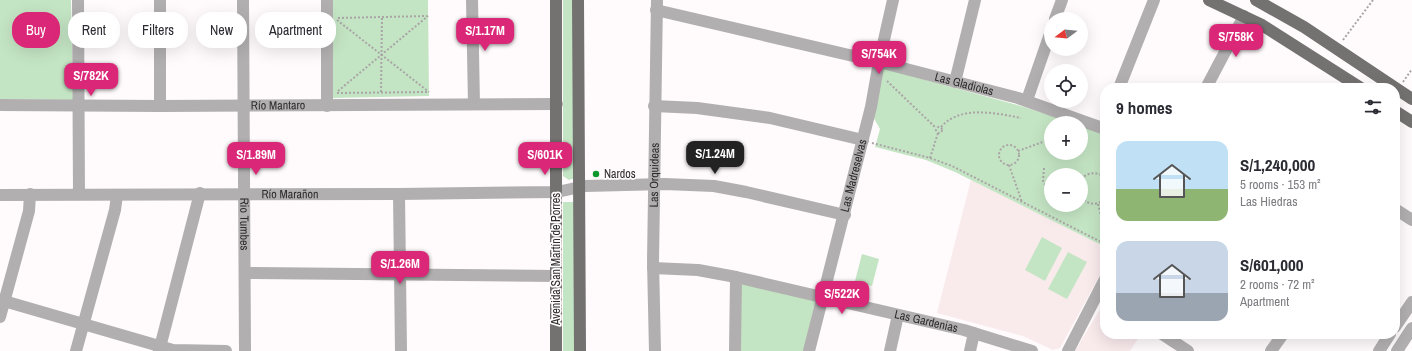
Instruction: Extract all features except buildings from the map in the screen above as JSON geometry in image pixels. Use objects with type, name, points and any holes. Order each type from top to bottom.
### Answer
[{"type":"main road","name":"Avenida San Martín de Porres","points":[[556,0],[556,351]]},
{"type":"main road","name":"Avenida San Martín de Porres","points":[[578,0],[580,351]]},
{"type":"main road","points":[[1209,0],[1244,16],[1285,39],[1353,83]]},
{"type":"main road","points":[[1256,0],[1317,36],[1388,83]]},
{"type":"main road","points":[[1400,91],[1412,99]]},
{"type":"main road","points":[[1400,114],[1412,122]]},
{"type":"street","points":[[78,0],[79,194]]},
{"type":"street","points":[[160,0],[160,106]]},
{"type":"street","name":"Rio Tumbes","points":[[243,0],[245,351]]},
{"type":"street","points":[[327,0],[327,106]]},
{"type":"street","points":[[472,0],[474,104]]},
{"type":"street","name":"Las Madreselvas","points":[[809,351],[863,140],[893,0]]},
{"type":"street","points":[[955,82],[975,0]]},
{"type":"street","points":[[1058,12],[1062,0]]},
{"type":"street","points":[[1121,83],[1154,0]]},
{"type":"street","name":"Las Gladiolas","points":[[657,5],[878,67],[955,82],[1027,100],[1100,125]]},
{"type":"street","name":"Las Orquideas","points":[[655,351],[653,268],[654,106],[657,5]]},
{"type":"street","points":[[1210,83],[1244,16]]},
{"type":"street","points":[[1027,100],[1044,50]]},
{"type":"street","name":"Río Mantaro","points":[[0,105],[327,106],[556,104]]},
{"type":"street","points":[[654,106],[697,108],[770,118],[863,140]]},
{"type":"street","name":"Río Marañon","points":[[0,195],[557,192],[580,187],[654,184],[714,186],[844,215]]},
{"type":"street","points":[[159,349],[200,193]]},
{"type":"street","points":[[0,317],[4,295],[28,211],[30,194]]},
{"type":"street","points":[[399,194],[401,351]]},
{"type":"street","points":[[76,351],[115,210],[117,195]]},
{"type":"street","points":[[1400,212],[1412,220]]},
{"type":"street","name":"Las Gardenias","points":[[653,268],[698,270],[736,277],[974,333],[1032,351]]},
{"type":"street","points":[[245,273],[400,273],[556,276]]},
{"type":"street","points":[[735,351],[736,277]]},
{"type":"street","points":[[4,295],[159,349],[226,351]]},
{"type":"street","points":[[1068,351],[1100,297]]},
{"type":"street","points":[[1400,319],[1412,302]]},
{"type":"street","points":[[890,351],[898,315]]},
{"type":"street","points":[[1397,351],[1411,331],[1400,329]]},
{"type":"street","points":[[970,351],[974,333]]},
{"type":"street","points":[[1170,339],[1188,351]]},
{"type":"street","points":[[1271,351],[1279,339]]},
{"type":"street","points":[[1379,351],[1387,339]]},
{"type":"path","points":[[1338,46],[1374,0]]},
{"type":"path","points":[[382,55],[334,18],[428,16],[382,55],[335,93],[429,92],[382,55]]},
{"type":"path","points":[[382,17],[382,92]]},
{"type":"path","points":[[878,67],[936,128],[938,133]]},
{"type":"path","points":[[1400,86],[1412,69]]},
{"type":"path","points":[[936,128],[941,127],[946,122],[963,115],[975,113],[991,112],[1021,118]]},
{"type":"path","points":[[930,158],[938,133],[942,131],[941,127]]},
{"type":"path","points":[[863,140],[930,158],[952,166],[1100,241]]},
{"type":"path","points":[[1018,151],[1044,142]]},
{"type":"path","points":[[1009,165],[1018,160],[1018,151],[1015,146],[1007,144],[1000,148],[998,152],[1000,161],[1009,165],[1022,202]]},
{"type":"path","points":[[1044,168],[1044,183]]},
{"type":"path","points":[[1088,175],[1093,173],[1100,175]]},
{"type":"path","points":[[1088,202],[1098,204],[1100,212]]},
{"type":"shaded area","points":[[971,180],[1100,244],[1100,275],[1060,348],[1053,350],[1023,336],[937,313]]},
{"type":"shaded area","points":[[1099,311],[1100,339],[1138,339],[1130,351],[1075,351]]},
{"type":"green space","points":[[0,0],[71,0],[71,12],[68,12],[68,48],[72,48],[73,100],[0,99]]},
{"type":"green space","points":[[332,0],[428,0],[429,96],[331,98],[332,48],[336,48],[336,12],[332,12]]},
{"type":"green space","points":[[563,0],[575,0],[575,178],[569,180],[563,176]]},
{"type":"green space","points":[[882,68],[1052,116],[1044,116],[1044,160],[1088,160],[1088,128],[1100,132],[1100,244],[955,172],[926,160],[875,147],[880,129],[872,115]]},
{"type":"green space","points":[[563,202],[576,202],[577,351],[563,351]]},
{"type":"green space","points":[[1042,237],[1062,248],[1045,281],[1025,270]]},
{"type":"green space","points":[[1068,252],[1087,262],[1067,299],[1048,289]]},
{"type":"green space","points":[[862,254],[879,259],[872,286],[855,281]]},
{"type":"green space","points":[[741,282],[816,299],[804,351],[740,351]]},
{"type":"place","name":"Nardos","points":[[596,174]]}]
